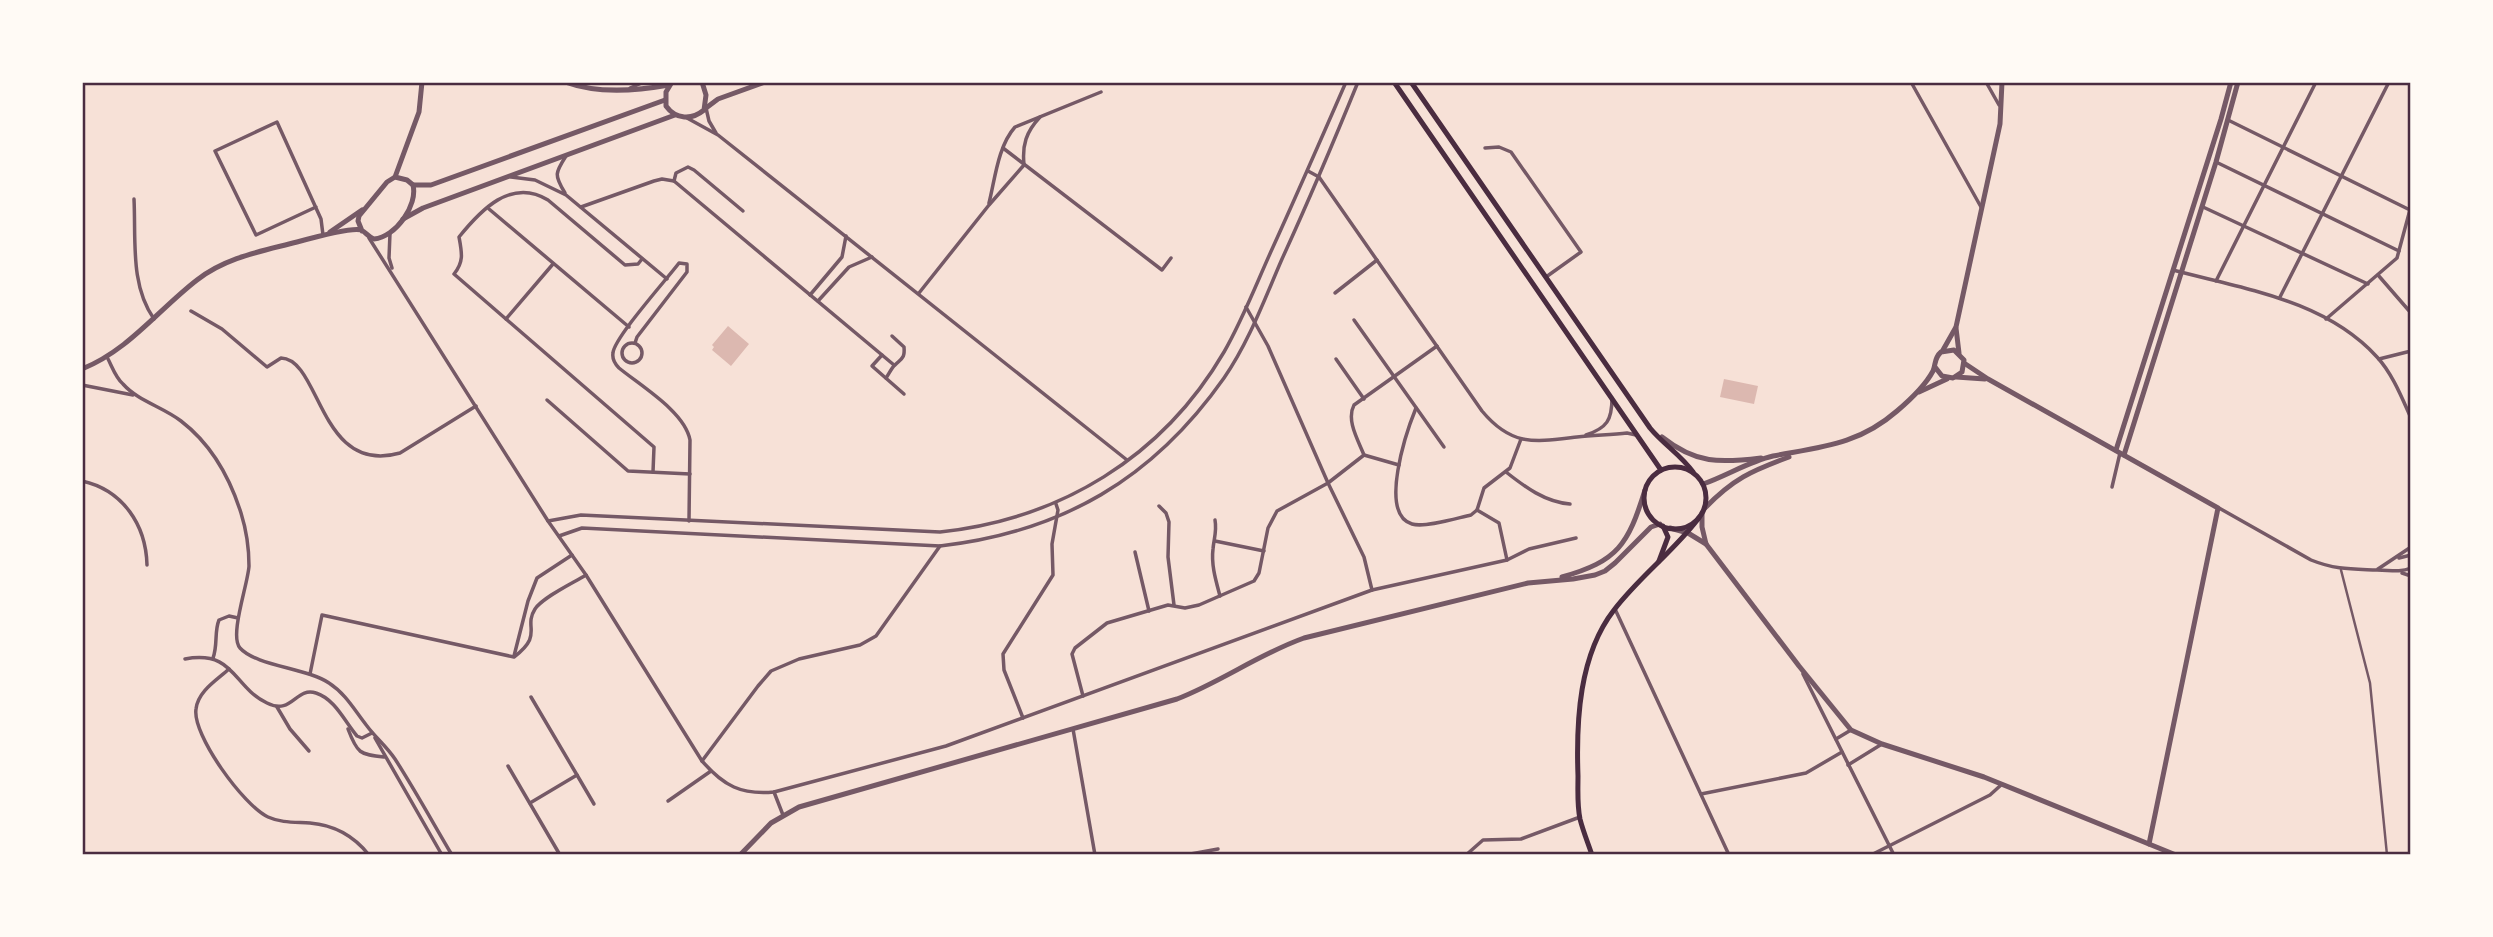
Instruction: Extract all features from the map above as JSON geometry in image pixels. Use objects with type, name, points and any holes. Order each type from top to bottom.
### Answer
[{"type":"main road","points":[[1394,82],[1661,470]]},
{"type":"main road","points":[[1411,82],[1650,428],[1662,443],[1682,458],[1703,484],[1706,492],[1702,513],[1688,533],[1615,609],[1594,649],[1581,703],[1577,763],[1580,817],[1592,855]]},
{"type":"main road","points":[[1656,567],[1668,537],[1647,510],[1645,490],[1654,475],[1661,470],[1677,467],[1693,472]]},
{"type":"main road","points":[[1661,525],[1670,528],[1686,527],[1702,513]]},
{"type":"street","points":[[422,82],[419,112],[395,177],[387,182],[359,216],[362,230],[393,274],[548,521],[586,575],[702,761],[711,772],[744,792],[774,792],[946,746],[1372,590],[1507,560],[1529,548],[1576,538]]},
{"type":"street","points":[[565,82],[590,90],[628,89],[671,83],[665,100],[666,106],[675,115]]},
{"type":"street","points":[[628,89],[644,82]]},
{"type":"street","points":[[684,117],[694,116],[718,99],[765,82]]},
{"type":"street","points":[[548,521],[581,515],[940,532],[998,523],[1056,503],[1080,491],[1150,444],[1197,393],[1225,350],[1346,82]]},
{"type":"street","points":[[559,536],[582,528],[940,545],[975,542],[1056,519],[1096,499],[1129,477],[1170,443],[1224,378],[1255,320],[1358,82]]},
{"type":"street","points":[[1911,82],[1981,206]]},
{"type":"street","points":[[1986,82],[2000,106]]},
{"type":"street","points":[[1650,428],[1673,446],[1698,458],[1729,462],[1771,457],[1835,445],[1865,433],[1884,422],[1914,396],[1935,367],[1937,356],[1956,327],[2000,124],[2002,82]]},
{"type":"street","points":[[2112,487],[2173,270],[2231,82]]},
{"type":"street","points":[[2120,453],[2216,162],[2238,82]]},
{"type":"street","points":[[2216,281],[2316,82]]},
{"type":"street","points":[[2280,297],[2389,82]]},
{"type":"street","points":[[705,83],[705,106],[709,121],[718,135]]},
{"type":"street","points":[[989,205],[1007,136],[1015,127],[1101,92]]},
{"type":"street","points":[[395,177],[413,184],[431,184],[665,100]]},
{"type":"street","points":[[400,221],[423,208],[569,153],[675,115],[684,117],[718,135],[1127,460]]},
{"type":"street","points":[[919,293],[1024,165],[1023,144],[1031,126],[1040,117]]},
{"type":"street","points":[[2228,120],[2410,208],[2399,251],[2393,263],[2326,319]]},
{"type":"street","points":[[316,207],[256,235],[215,151],[276,122],[316,207],[325,235]]},
{"type":"street","points":[[1485,148],[1499,147],[1511,152],[1581,252],[1546,277]]},
{"type":"street","points":[[1003,148],[1162,270],[1171,258]]},
{"type":"street","points":[[566,195],[556,177],[569,153]]},
{"type":"street","points":[[2216,162],[2399,251]]},
{"type":"street","points":[[674,181],[676,173],[683,169],[694,170],[743,211]]},
{"type":"street","points":[[1308,171],[1319,177],[1492,423],[1503,432],[1521,439],[1543,441],[1627,433],[1638,436]]},
{"type":"street","points":[[505,177],[535,180],[566,195],[667,279]]},
{"type":"street","points":[[581,207],[654,181],[674,181],[894,365]]},
{"type":"street","points":[[368,236],[379,239],[390,233],[414,201],[413,184]]},
{"type":"street","points":[[642,259],[638,264],[625,265],[542,196],[517,193],[495,200],[488,208],[481,210],[459,237],[463,259],[454,274],[654,446],[653,471]]},
{"type":"street","points":[[134,200],[137,278],[140,294],[154,318]]},
{"type":"street","points":[[325,235],[367,205]]},
{"type":"street","points":[[2201,206],[2368,284]]},
{"type":"street","points":[[488,208],[629,327]]},
{"type":"street","points":[[82,369],[124,345],[197,279],[225,262],[325,235],[362,230]]},
{"type":"street","points":[[390,233],[389,258],[393,274]]},
{"type":"street","points":[[810,295],[842,257],[846,236]]},
{"type":"street","points":[[818,301],[849,267],[873,257]]},
{"type":"street","points":[[1335,293],[1377,260]]},
{"type":"street","points":[[635,343],[687,272],[688,266],[684,262],[679,263],[615,346],[612,354],[619,368],[683,422],[688,430],[689,521]]},
{"type":"street","points":[[506,319],[553,264]]},
{"type":"street","points":[[2173,270],[2280,297],[2326,319],[2358,339],[2379,359],[2411,418]]},
{"type":"street","points":[[2378,275],[2411,313]]},
{"type":"street","points":[[824,279],[831,286]]},
{"type":"street","points":[[1246,307],[1255,320],[1364,557],[1372,590]]},
{"type":"street","points":[[191,311],[231,335],[267,367],[281,358],[291,359],[296,363],[345,443],[370,455],[390,456],[400,453],[476,406]]},
{"type":"street","points":[[1354,320],[1444,447]]},
{"type":"street","points":[[1956,327],[1959,353],[1964,363],[1988,379],[2311,560],[2341,570],[2378,570],[2411,576]]},
{"type":"street","points":[[886,378],[905,353],[904,347],[892,336]]},
{"type":"street","points":[[635,343],[641,348],[642,355],[638,361],[630,362],[624,358],[623,350],[627,344],[635,343]]},
{"type":"street","points":[[1364,455],[1350,412],[1364,398],[1437,346]]},
{"type":"street","points":[[1943,350],[1952,349],[1959,353]]},
{"type":"street","points":[[2379,359],[2411,351]]},
{"type":"street","points":[[882,355],[872,366],[904,394]]},
{"type":"street","points":[[107,357],[121,383],[181,421],[200,438],[218,461],[232,487],[245,527],[249,566],[236,642],[247,654],[327,681],[345,696],[394,758],[452,855]]},
{"type":"street","points":[[1336,359],[1364,398]]},
{"type":"street","points":[[1955,377],[1962,372],[1964,363]]},
{"type":"street","points":[[1935,367],[1939,375],[1947,379]]},
{"type":"street","points":[[1914,396],[1955,377],[1988,379]]},
{"type":"street","points":[[82,385],[138,396]]},
{"type":"street","points":[[1580,437],[1601,430],[1609,423],[1612,413],[1611,396]]},
{"type":"street","points":[[547,400],[628,471],[690,474]]},
{"type":"street","points":[[1416,408],[1394,483],[1400,513],[1408,523],[1419,525],[1471,515],[1477,510],[1484,488],[1506,472],[1516,457],[1521,439]]},
{"type":"street","points":[[1706,544],[1702,513],[1730,483],[1798,453]]},
{"type":"street","points":[[1083,696],[1072,654],[1075,648],[1107,623],[1174,605],[1185,608],[1199,605],[1257,578],[1268,528],[1277,511],[1328,483],[1364,455]]},
{"type":"street","points":[[1364,455],[1399,465]]},
{"type":"street","points":[[1703,484],[1771,457]]},
{"type":"street","points":[[1506,472],[1540,496],[1558,503],[1570,504]]},
{"type":"street","points":[[82,481],[112,494],[133,515],[144,537],[147,565]]},
{"type":"street","points":[[1555,579],[1598,565],[1617,550],[1632,530],[1645,490]]},
{"type":"street","points":[[1056,503],[1063,516]]},
{"type":"street","points":[[1159,506],[1166,513],[1169,522],[1168,557],[1174,605]]},
{"type":"street","points":[[2149,844],[2218,508]]},
{"type":"street","points":[[1023,718],[1004,670],[1003,654],[1053,575],[1052,544],[1058,510]]},
{"type":"street","points":[[1477,510],[1499,523],[1507,560]]},
{"type":"street","points":[[1215,520],[1214,574],[1220,596]]},
{"type":"street","points":[[740,855],[759,834],[783,815],[824,799],[1177,699],[1200,690],[1281,646],[1304,638],[1528,583],[1573,579],[1605,571],[1651,527],[1661,525]]},
{"type":"street","points":[[1670,528],[1688,533],[1706,544],[1851,730],[1882,744],[2002,784],[2176,855]]},
{"type":"street","points":[[1215,541],[1264,551]]},
{"type":"street","points":[[702,761],[771,671],[799,659],[860,645],[876,636],[940,545]]},
{"type":"street","points":[[2378,570],[2411,547]]},
{"type":"street","points":[[1135,552],[1149,611]]},
{"type":"street","points":[[514,657],[528,601],[537,578],[572,555]]},
{"type":"street","points":[[2394,560],[2411,555]]},
{"type":"street","points":[[2400,572],[2411,568]]},
{"type":"street","points":[[2341,570],[2370,683],[2387,855]]},
{"type":"street","points":[[310,674],[322,615],[514,657],[526,648],[531,640],[532,617],[541,603],[586,575]]},
{"type":"street","points":[[1615,609],[1730,855]]},
{"type":"street","points":[[213,658],[217,649],[216,626],[219,620],[229,616],[238,618]]},
{"type":"street","points":[[185,659],[213,658],[229,668],[261,699],[277,707],[288,706],[300,694],[308,691],[317,693],[334,706],[357,736],[362,738],[372,733]]},
{"type":"street","points":[[1799,666],[1894,855]]},
{"type":"street","points":[[229,668],[203,692],[196,709],[198,725],[226,777],[256,810],[268,817],[328,826],[342,831],[369,855]]},
{"type":"street","points":[[531,696],[594,804]]},
{"type":"street","points":[[277,707],[290,729],[309,751]]},
{"type":"street","points":[[346,724],[360,753],[365,756],[384,757]]},
{"type":"street","points":[[1073,729],[1095,855]]},
{"type":"street","points":[[1836,739],[1851,730]]},
{"type":"street","points":[[372,733],[442,855]]},
{"type":"street","points":[[1848,765],[1882,744]]},
{"type":"street","points":[[1701,794],[1806,773],[1842,752]]},
{"type":"street","points":[[508,766],[560,855]]},
{"type":"street","points":[[668,801],[711,772]]},
{"type":"street","points":[[530,803],[577,775]]},
{"type":"street","points":[[1871,855],[1990,795],[2002,784]]},
{"type":"street","points":[[774,792],[783,815]]},
{"type":"street","points":[[1466,855],[1483,840],[1521,839],[1580,817]]},
{"type":"street","points":[[1185,855],[1218,849]]},
{"type":"shaded area","points":[[728,326],[749,344],[731,366],[712,350],[712,345]]},
{"type":"shaded area","points":[[1724,379],[1758,386],[1754,404],[1720,397]]}]
